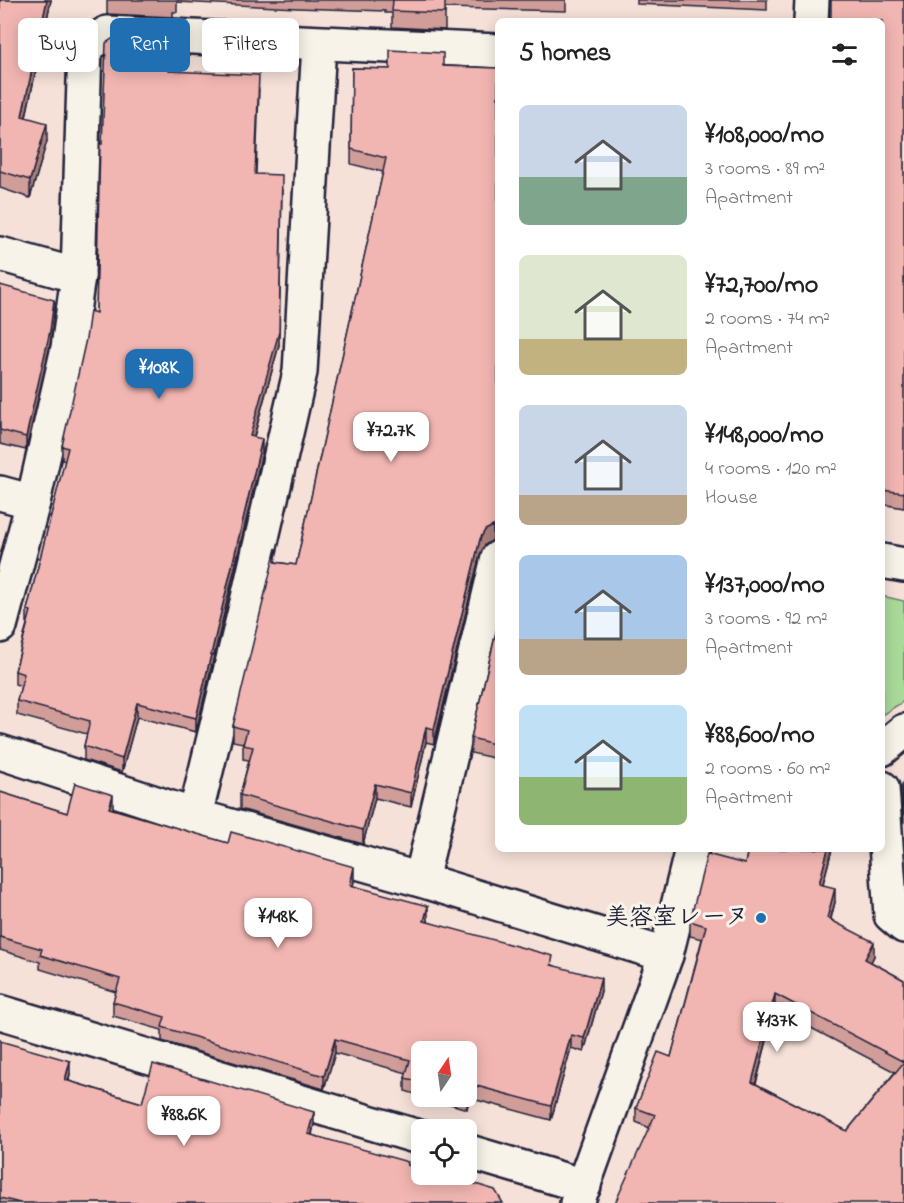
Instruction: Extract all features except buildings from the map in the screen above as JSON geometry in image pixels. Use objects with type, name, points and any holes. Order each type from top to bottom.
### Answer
[{"type":"street","points":[[811,18],[812,0]]},
{"type":"street","points":[[0,626],[33,502],[68,348],[78,276],[85,47],[106,33],[495,51]]},
{"type":"street","points":[[195,816],[300,372],[319,44]]},
{"type":"street","points":[[0,254],[78,276]]},
{"type":"street","points":[[0,494],[33,502]]},
{"type":"street","points":[[885,562],[904,565]]},
{"type":"street","points":[[421,880],[495,571]]},
{"type":"street","points":[[885,746],[904,731]]},
{"type":"street","points":[[0,752],[195,816],[421,880],[666,955]]},
{"type":"street","points":[[885,830],[891,915],[904,926]]},
{"type":"street","points":[[477,1155],[580,1194],[666,955],[691,852]]},
{"type":"street","points":[[0,1012],[411,1135]]},
{"type":"green space","points":[[885,597],[904,601],[904,701],[885,713]]},
{"type":"place","name":"美容室レーヌ","points":[[761,918]]}]
